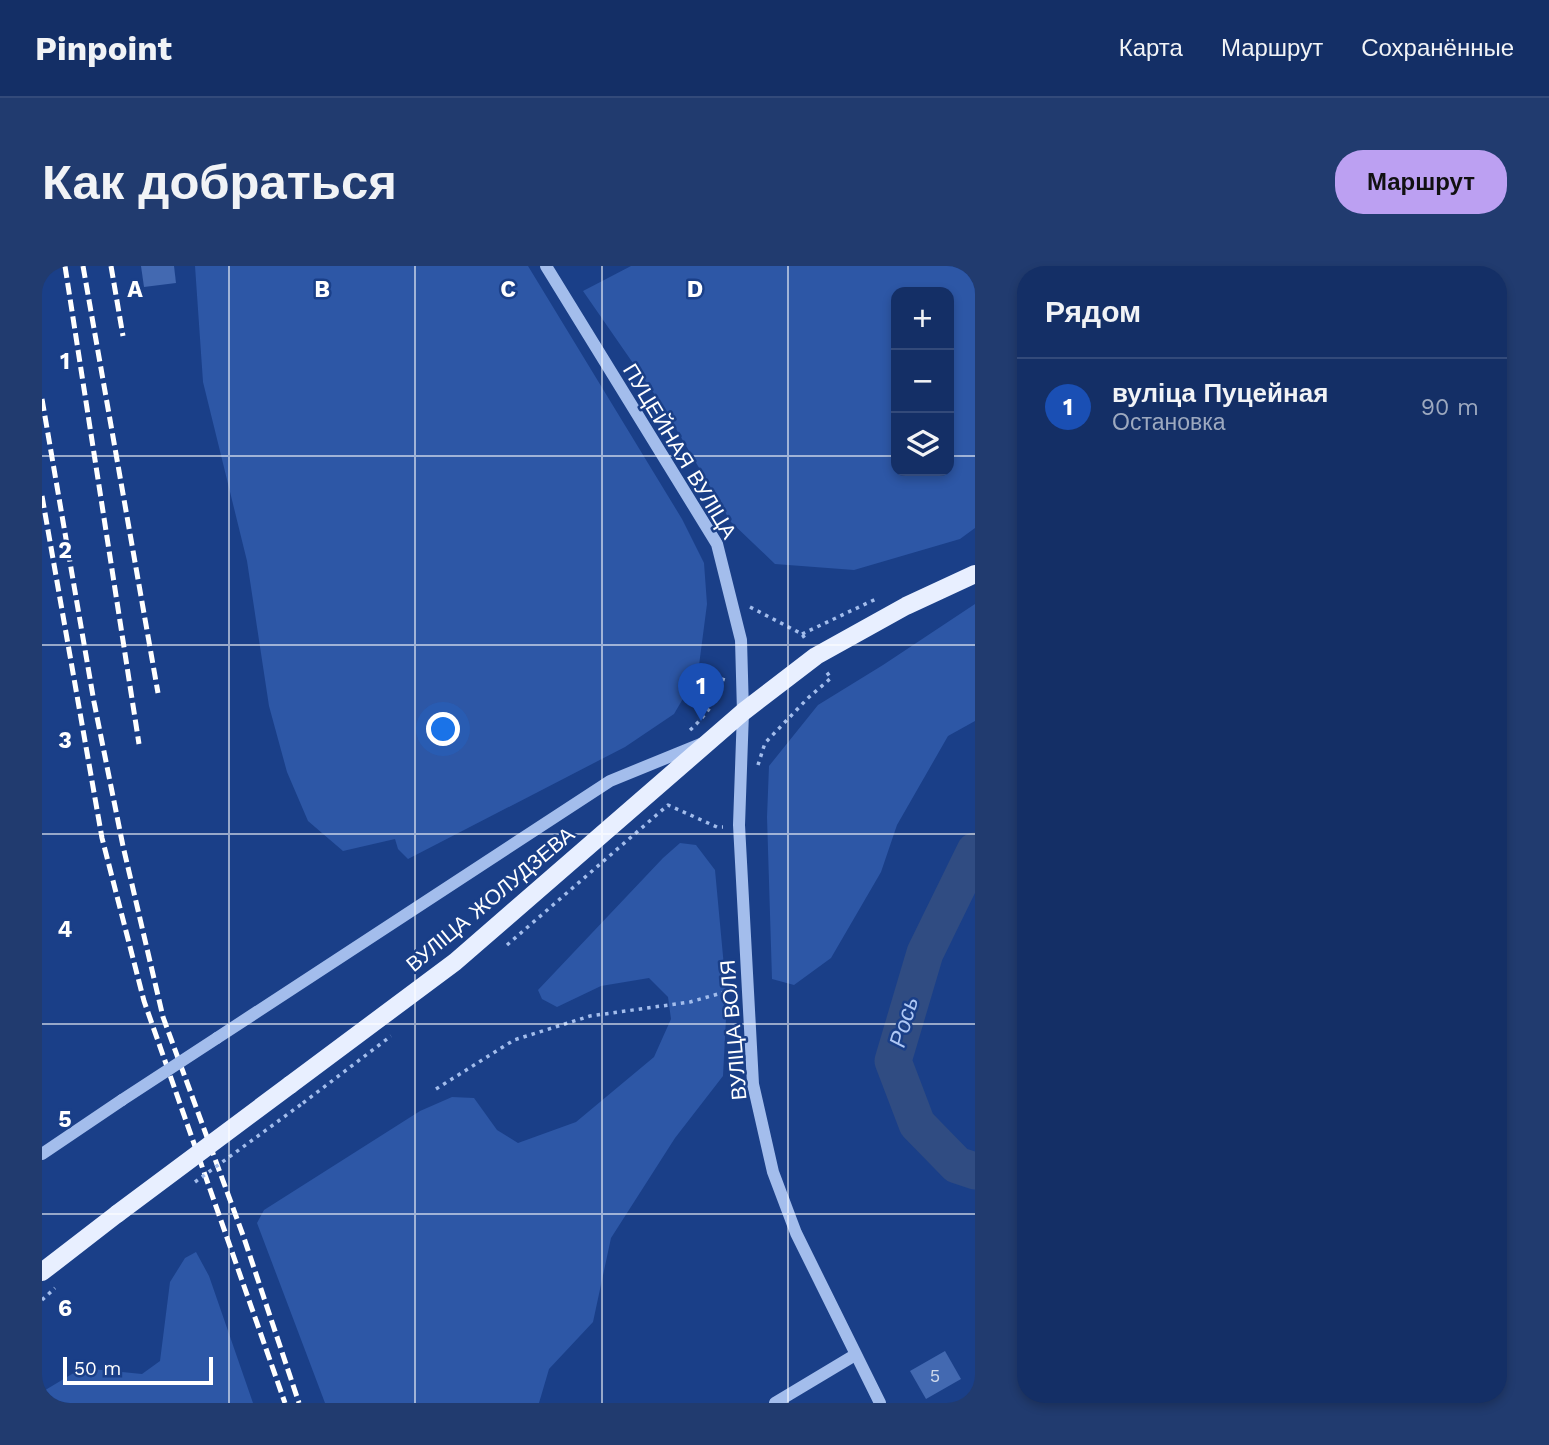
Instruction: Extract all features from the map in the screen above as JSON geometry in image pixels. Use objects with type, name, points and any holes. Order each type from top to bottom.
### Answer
[{"type":"main road","name":"ВУЛІЦА ЖОЛУДЗЕВА","points":[[42,1272],[455,962],[743,712],[816,656],[905,606],[975,574]]},
{"type":"street","name":"ПУЦЕЙНАЯ ВУЛІЦА","points":[[546,266],[717,544],[741,640],[743,712]]},
{"type":"street","name":"ВУЛІЦА ВОЛЯ","points":[[743,712],[739,825],[753,1084],[773,1172],[796,1233],[880,1403]]},
{"type":"street","points":[[42,1154],[610,781],[712,739]]},
{"type":"street","points":[[775,1403],[855,1355]]},
{"type":"path","points":[[436,1089],[514,1040],[590,1016],[690,1002],[748,986]]},
{"type":"path","points":[[194,1183],[303,1103]]},
{"type":"shaded area","points":[[195,266],[528,266],[682,519],[704,563],[707,604],[698,673],[674,714],[625,747],[408,859],[398,849],[395,839],[343,851],[308,821],[287,772],[269,706],[247,561],[203,382]]},
{"type":"shaded area","points":[[631,266],[975,266],[975,528],[960,539],[854,570],[775,564],[731,522],[662,405],[583,291]]},
{"type":"shaded area","points":[[975,604],[975,721],[948,736],[897,825],[881,872],[831,958],[794,985],[772,979],[767,817],[769,766],[818,705]]},
{"type":"shaded area","points":[[680,843],[696,845],[715,870],[727,999],[723,1076],[675,1138],[611,1238],[593,1322],[549,1369],[539,1403],[325,1403],[257,1223],[264,1210],[420,1111],[452,1097],[474,1098],[497,1130],[518,1143],[576,1122],[654,1057],[671,1019],[668,997],[649,978],[601,986],[557,1007],[542,999],[538,990]]},
{"type":"shaded area","points":[[196,1252],[209,1276],[253,1403],[42,1403],[42,1392],[82,1368],[142,1374],[160,1361],[170,1282],[185,1258]]},
{"type":"building","points":[[141,266],[174,266],[176,283],[144,287]]},
{"type":"building","points":[[945,1351],[961,1379],[926,1399],[910,1371]]},
{"type":"waterway","name":"Рось","points":[[975,851],[925,953],[893,1061],[917,1124],[957,1165],[975,1171]]},
{"type":"railway","points":[[65,266],[139,744]]},
{"type":"railway","points":[[83,266],[158,693]]},
{"type":"railway","points":[[111,266],[123,336]]},
{"type":"railway","points":[[42,399],[94,702],[123,846],[163,1017],[244,1238],[299,1403]]},
{"type":"railway","points":[[42,496],[102,838],[144,1001],[285,1403]]},
{"type":"place","name":"вуліца Пуцейная","points":[[701,721]]}]
